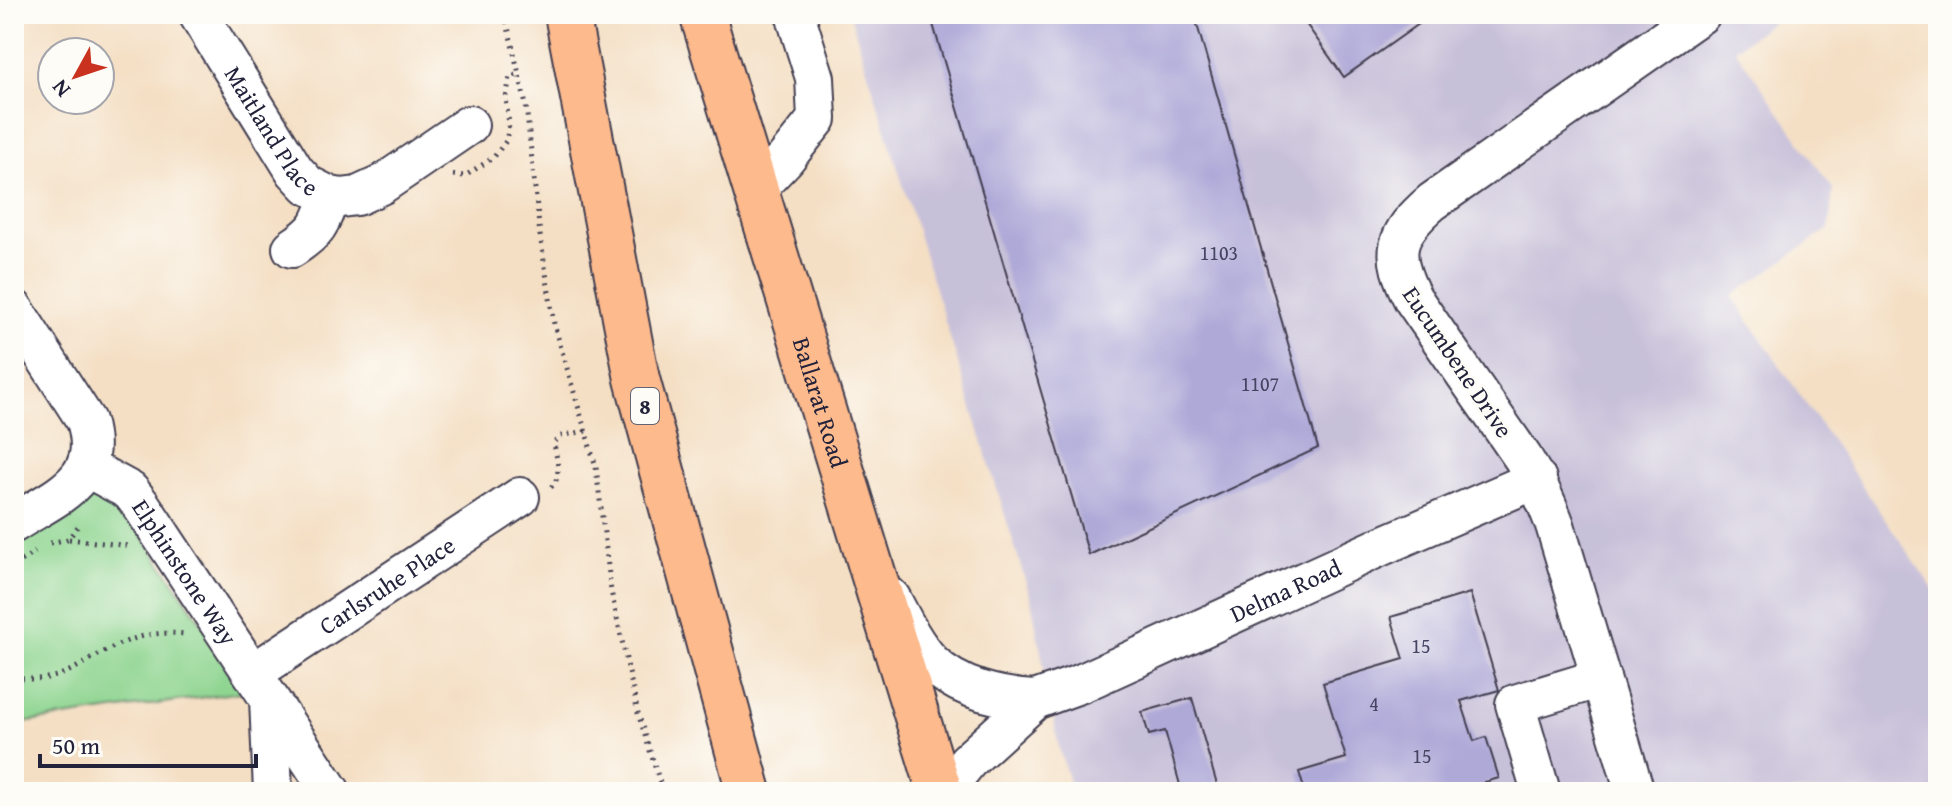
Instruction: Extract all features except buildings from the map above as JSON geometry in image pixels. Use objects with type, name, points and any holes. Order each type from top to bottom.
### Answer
[{"type":"highway","name":"8","points":[[567,14],[637,379],[749,792]]},
{"type":"highway","name":"Ballarat Road","points":[[702,14],[942,792]]},
{"type":"street","name":"Maitland Place","points":[[198,14],[295,171],[308,185],[330,196],[357,196],[381,185],[469,125]]},
{"type":"street","points":[[756,189],[817,119],[815,78],[795,14]]},
{"type":"street","name":"Eucumbene Drive","points":[[1635,792],[1555,525],[1537,479],[1413,299],[1402,278],[1398,255],[1401,235],[1432,202],[1701,14]]},
{"type":"street","name":"Maitland Place","points":[[292,248],[320,224],[330,196]]},
{"type":"street","points":[[14,309],[86,421],[91,438],[91,451],[83,473],[68,489],[14,523]]},
{"type":"street","name":"Elphinstone Way","points":[[86,467],[130,491],[141,505],[331,792]]},
{"type":"street","name":"Delma Road","points":[[942,792],[968,761],[1035,700],[1094,678],[1537,479]]},
{"type":"street","name":"Carlsruhe Place","points":[[261,684],[521,497]]},
{"type":"street","name":"Delma Road","points":[[869,556],[907,629],[932,662],[951,677],[974,688],[1001,697],[1035,700]]},
{"type":"street","points":[[1541,792],[1515,704],[1601,678]]},
{"type":"street","points":[[261,684],[273,792]]},
{"type":"path","points":[[505,14],[526,105],[540,235],[554,324],[596,467],[614,607],[638,713],[663,792]]},
{"type":"path","points":[[446,174],[465,176],[494,157],[506,141],[509,125],[506,98],[510,77],[519,74]]},
{"type":"path","points":[[521,497],[544,493],[556,484],[558,475],[554,443],[560,436],[586,431]]},
{"type":"path","points":[[68,539],[133,546],[125,534]]},
{"type":"path","points":[[14,678],[52,677],[124,642],[148,634],[170,632],[191,635],[183,622]]},
{"type":"shaded area","points":[[850,14],[1783,14],[1735,49],[1833,189],[1829,229],[1732,296],[1938,596],[1938,792],[1072,792],[1059,748],[1031,599]]},
{"type":"green space","points":[[91,494],[117,499],[248,691],[14,724],[14,542]]}]
